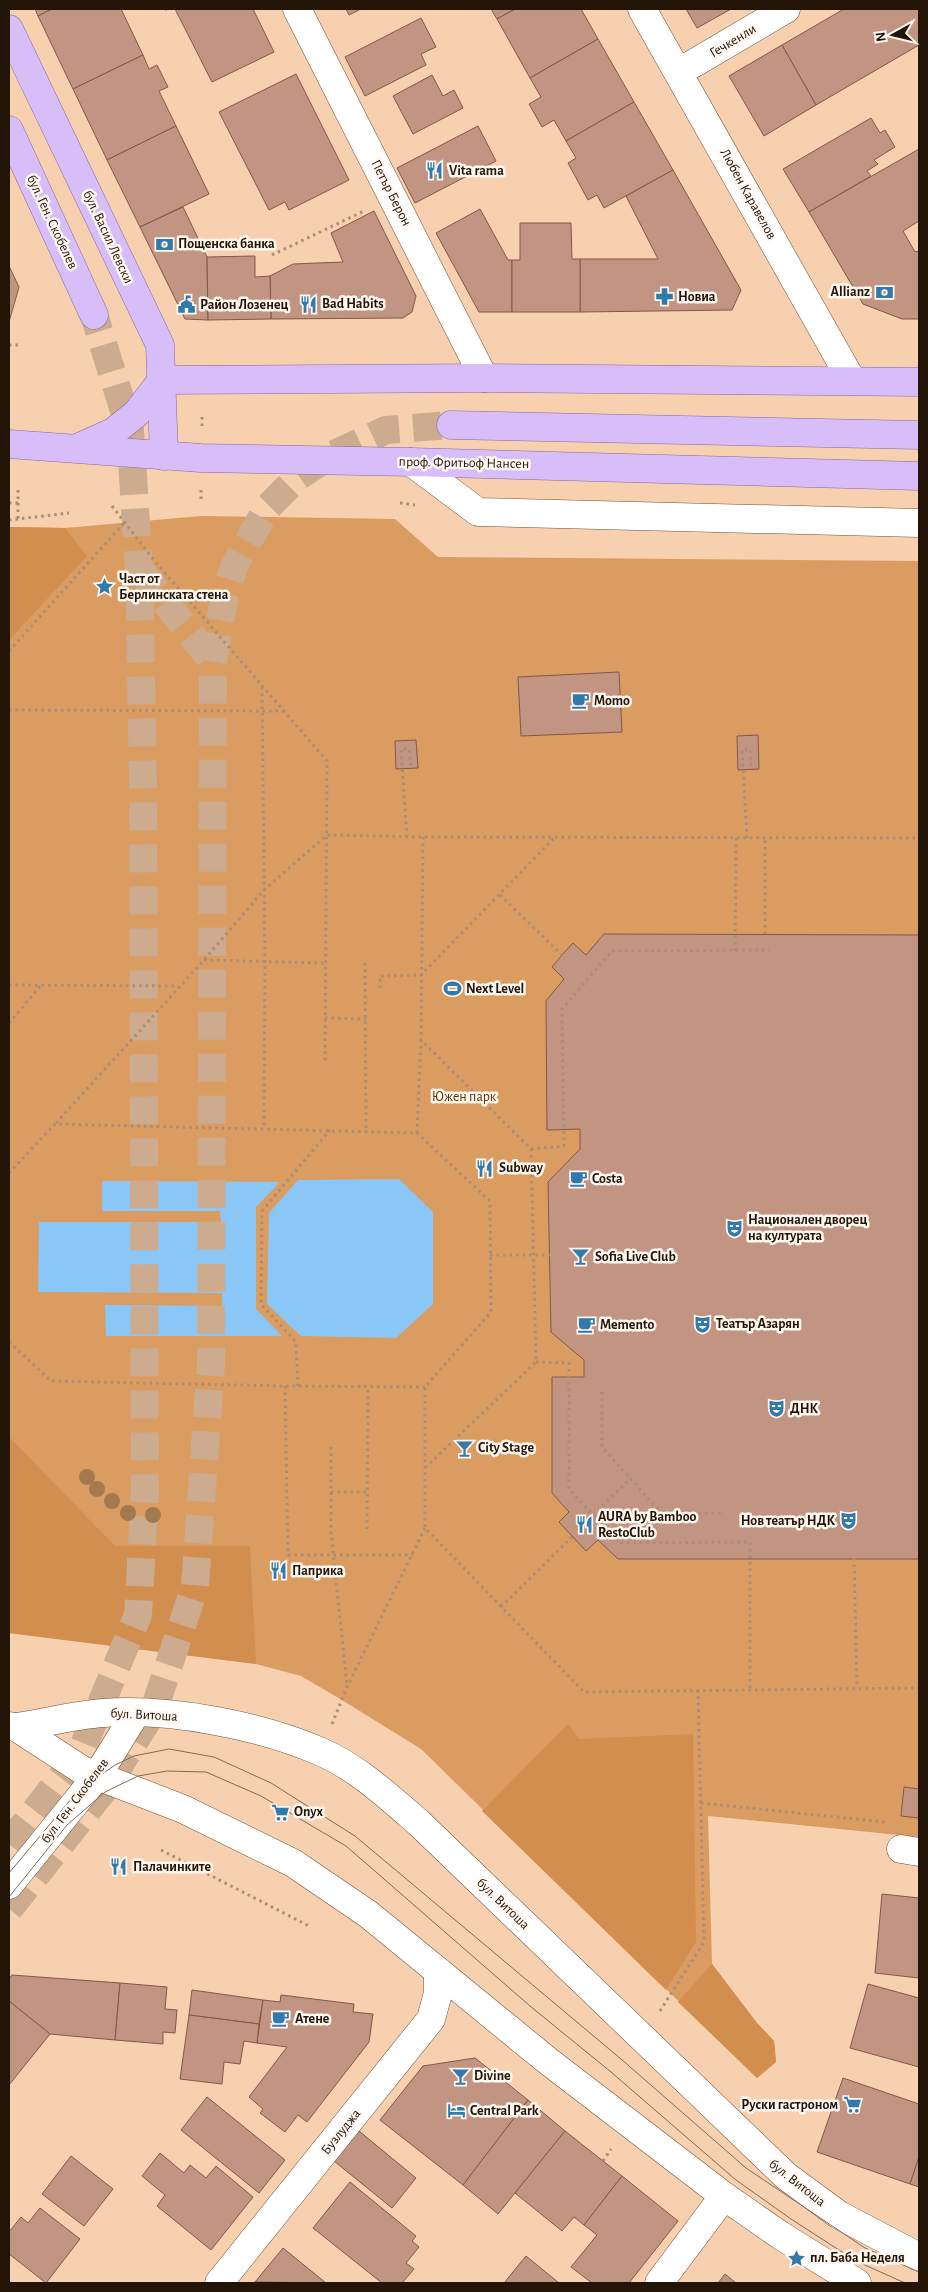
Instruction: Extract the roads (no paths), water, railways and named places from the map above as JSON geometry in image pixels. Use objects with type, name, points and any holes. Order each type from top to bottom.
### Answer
[{"type":"main road","name":"бул. Васил Левски","points":[[9,28],[160,345],[164,456]]},
{"type":"main road","name":"бул. Ген. Скобелев","points":[[9,130],[94,315]]},
{"type":"main road","points":[[72,450],[113,432],[136,414],[162,380],[484,378],[919,382]]},
{"type":"main road","points":[[451,425],[919,435]]},
{"type":"main road","name":"проф. Фритьоф Нансен","points":[[9,444],[72,450],[230,459],[919,476]]},
{"type":"street","name":"Петър Берон","points":[[297,9],[484,378]]},
{"type":"street","name":"Любен Каравелов","points":[[642,9],[680,72],[852,381]]},
{"type":"street","name":"Гечкенли","points":[[680,72],[786,9]]},
{"type":"street","points":[[411,462],[478,512],[919,523]]},
{"type":"street","name":"бул. Витоша","points":[[12,1727],[102,1713],[167,1715],[246,1727],[320,1752],[379,1789],[420,1824],[786,2176],[839,2215],[919,2257]]},
{"type":"street","name":"бул. Ген. Скобелев","points":[[9,1885],[97,1776],[136,1713]]},
{"type":"street","name":"бул. Витоша","points":[[12,1727],[82,1770],[184,1809],[293,1863],[368,1914],[548,2061],[724,2196],[780,2235],[857,2283]]},
{"type":"street","name":"Бузлуджа","points":[[219,2283],[432,2019],[438,1992],[438,1971]]},
{"type":"street","points":[[659,2283],[724,2196]]},
{"type":"water","points":[[399,1179],[433,1212],[433,1304],[396,1338],[301,1336],[267,1304],[269,1213],[298,1180]]},
{"type":"water","points":[[102,1181],[280,1182],[256,1207],[256,1309],[282,1336],[106,1336],[105,1305],[222,1306],[222,1293],[38,1292],[39,1222],[221,1222],[220,1211],[102,1211]]},
{"type":"tunnel","points":[[9,1844],[81,1752],[138,1615],[145,1491],[143,783],[139,569],[130,430],[94,315]]},
{"type":"tunnel","points":[[9,1909],[106,1787],[154,1710],[195,1586],[211,1362],[213,662],[224,599],[235,564],[268,507],[298,477],[326,458],[386,430],[451,425]]},
{"type":"tunnel","points":[[139,569],[213,662]]},
{"type":"tram line","points":[[9,1873],[77,1792],[115,1765],[134,1756],[169,1749],[214,1757],[271,1783],[355,1836],[621,2059],[746,2168],[865,2248],[919,2272]]},
{"type":"tram line","points":[[9,1897],[67,1825],[105,1792],[138,1776],[167,1771],[206,1772],[261,1796],[346,1846],[530,2006],[611,2072],[736,2180],[791,2219],[856,2261],[905,2283]]},
{"type":"place","name":"Vita rama","points":[[435,171]]},
{"type":"place","name":"Пощенска банка","points":[[164,244]]},
{"type":"place","name":"Allianz","points":[[884,292]]},
{"type":"place","name":"Новиа","points":[[664,297]]},
{"type":"place","name":"Bad Habits","points":[[308,304]]},
{"type":"place","name":"Район Лозенец","points":[[186,305]]},
{"type":"place","name":"Част от Берлинската стена","points":[[105,587]]},
{"type":"place","name":"Momo","points":[[580,701]]},
{"type":"place","name":"Next Level","points":[[452,989]]},
{"type":"place","name":"Subway","points":[[485,1168]]},
{"type":"place","name":"Costa","points":[[578,1179]]},
{"type":"place","name":"Национален дворец на културата","points":[[734,1228]]},
{"type":"place","name":"Sofia Live Club","points":[[581,1257]]},
{"type":"place","name":"Театър Азарян","points":[[702,1324]]},
{"type":"place","name":"Memento","points":[[586,1325]]},
{"type":"place","name":"ДНК","points":[[776,1409]]},
{"type":"place","name":"City Stage","points":[[464,1448]]},
{"type":"place","name":"Нов театър НДК","points":[[849,1521]]},
{"type":"place","name":"AURA by Bamboo RestoClub","points":[[584,1525]]},
{"type":"place","name":"Паприка","points":[[278,1571]]},
{"type":"place","name":"Onyx","points":[[280,1812]]},
{"type":"place","name":"Палачинките","points":[[119,1867]]},
{"type":"place","name":"Атене","points":[[281,2019]]},
{"type":"place","name":"Divine","points":[[460,2076]]},
{"type":"place","name":"Руски гастроном","points":[[852,2105]]},
{"type":"place","name":"Central Park","points":[[456,2111]]},
{"type":"place","name":"пл. Баба Неделя","points":[[796,2258]]},
{"type":"park label","name":"Южен парк","points":[[464,1097]]}]
